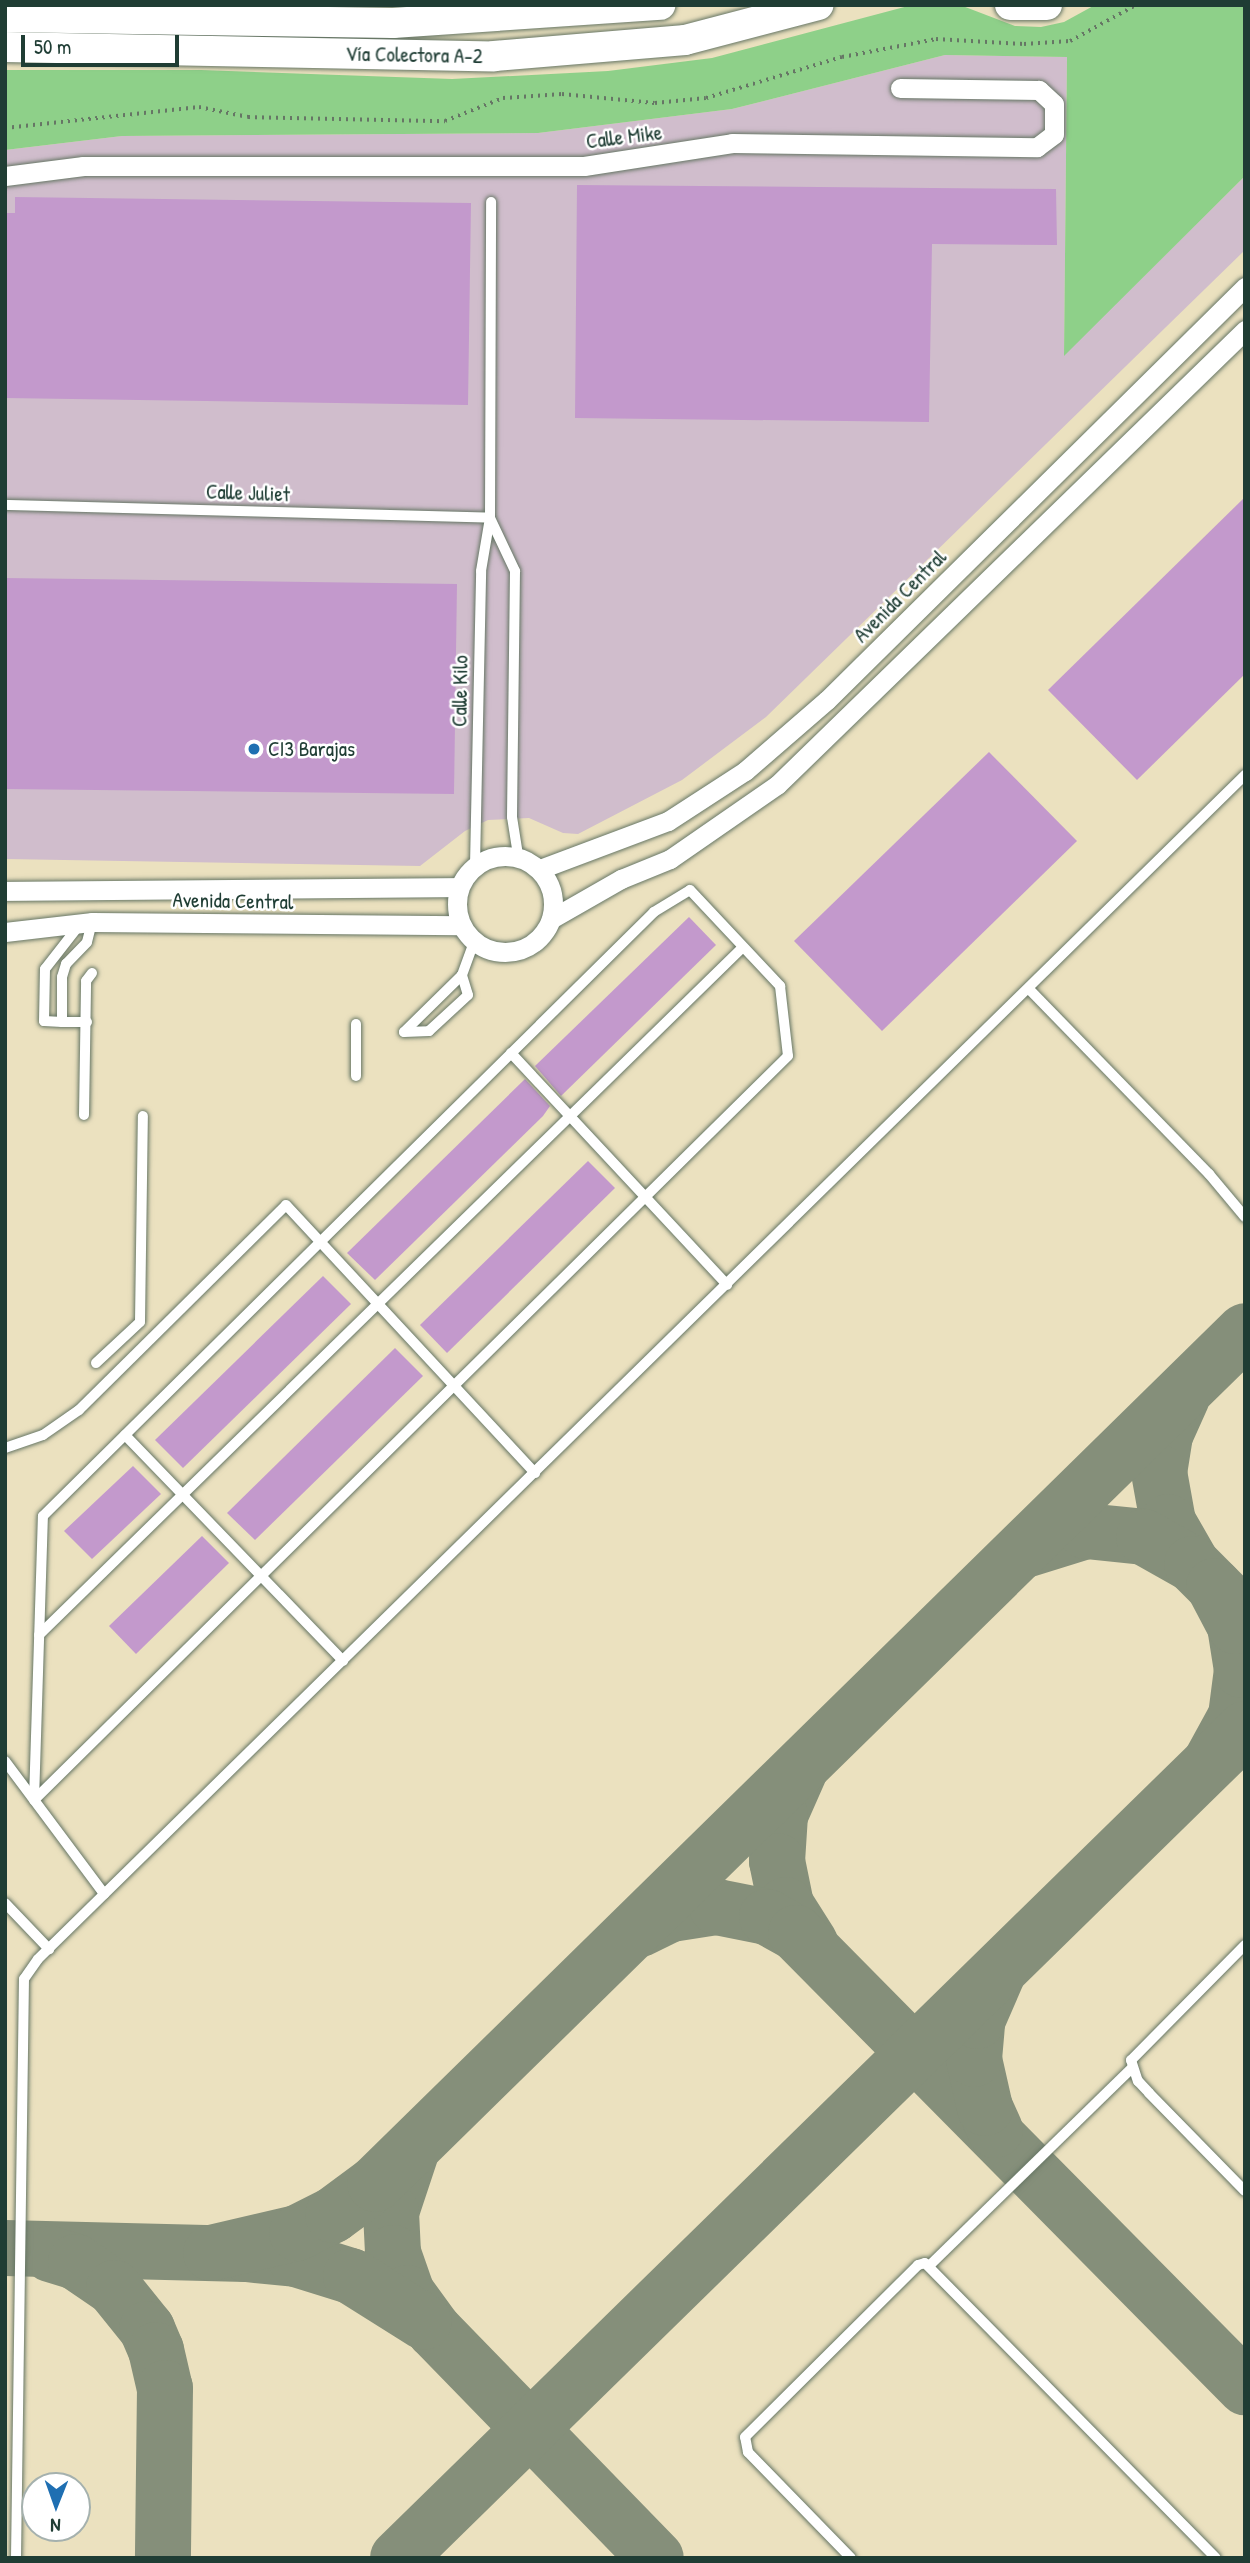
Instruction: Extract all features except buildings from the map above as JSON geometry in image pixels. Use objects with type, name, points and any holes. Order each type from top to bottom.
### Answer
[{"type":"main road","points":[[5,17],[393,23],[660,5]]},
{"type":"main road","name":"Vía Colectora A-2","points":[[5,47],[495,57],[685,40],[818,5]]},
{"type":"main road","points":[[1010,5],[1047,5]]},
{"type":"street","name":"Calle Mike","points":[[5,176],[83,166],[584,166],[732,143],[1037,147],[1054,134],[1054,104],[1039,90],[900,88]]},
{"type":"street","name":"Avenida Central","points":[[540,869],[668,821],[745,771],[827,700],[1245,287]]},
{"type":"street","points":[[551,919],[551,886],[540,869],[518,856],[496,855],[475,865],[458,887],[456,903],[461,925],[474,942],[494,951],[529,947],[551,919],[621,879],[670,859],[777,785],[1245,330]]},
{"type":"street","name":"Avenida Central","points":[[5,891],[458,887]]},
{"type":"street","name":"Avenida Central","points":[[5,932],[86,923],[461,925]]},
{"type":"lane","name":"Calle Kilo","points":[[475,865],[481,571],[490,518],[491,202]]},
{"type":"lane","name":"Calle Juliet","points":[[5,505],[490,518]]},
{"type":"lane","name":"Calle Kilo","points":[[490,518],[515,571],[512,817],[518,856]]},
{"type":"lane","points":[[16,2558],[23,1979],[104,1894],[1030,990],[1245,775]]},
{"type":"lane","points":[[690,890],[780,986],[788,1056],[34,1800],[43,1516],[654,912],[690,890]]},
{"type":"lane","points":[[86,923],[45,969],[44,1021],[86,1022]]},
{"type":"lane","points":[[62,1022],[66,964],[87,942],[86,923]]},
{"type":"lane","points":[[462,975],[468,995],[429,1031],[404,1032],[462,975],[474,942]]},
{"type":"lane","points":[[39,1635],[743,947]]},
{"type":"lane","points":[[84,1115],[86,981],[92,973]]},
{"type":"lane","points":[[1030,990],[1209,1174],[1245,1217]]},
{"type":"lane","points":[[356,1024],[356,1076]]},
{"type":"lane","points":[[510,1054],[727,1285]]},
{"type":"lane","points":[[96,1363],[140,1322],[144,1116]]},
{"type":"lane","points":[[5,1448],[43,1435],[79,1410],[286,1205],[535,1473]]},
{"type":"lane","points":[[125,1435],[343,1661]]},
{"type":"lane","points":[[5,1761],[104,1894]]},
{"type":"lane","points":[[5,1903],[49,1949]]},
{"type":"lane","points":[[1245,1945],[1133,2055],[1132,2068],[1149,2093],[1245,2191]]},
{"type":"lane","points":[[930,2266],[1132,2068]]},
{"type":"lane","points":[[851,2558],[748,2452],[745,2437],[918,2264],[930,2266],[1216,2558]]},
{"type":"path","points":[[5,128],[199,107],[248,117],[445,121],[503,98],[562,94],[655,103],[693,99],[842,57],[936,39],[1024,44],[1070,41],[1136,5]]},
{"type":"shaded area","points":[[945,55],[1067,57],[1064,355],[1245,176],[1245,250],[766,717],[682,780],[578,834],[563,833],[529,818],[488,820],[465,831],[420,866],[5,859],[5,150],[122,136],[538,133],[732,109]]},
{"type":"green space","points":[[912,5],[960,5],[1015,26],[1041,27],[1064,22],[1095,5],[1245,5],[1245,176],[1064,356],[1067,57],[945,55],[732,109],[538,133],[122,136],[5,150],[5,70],[201,70],[452,79],[608,71],[712,58]]},
{"type":"taxiway","points":[[211,2253],[297,2233],[333,2215],[375,2184],[1245,1331]]},
{"type":"taxiway","points":[[1182,1397],[1165,1435],[1159,1472],[1168,1522],[1192,1564]]},
{"type":"taxiway","points":[[1025,1550],[1086,1531],[1144,1537],[1192,1564],[1245,1617]]},
{"type":"taxiway","points":[[1212,1760],[1236,1716],[1242,1670],[1235,1626],[1214,1586]]},
{"type":"taxiway","points":[[398,2558],[1245,1729]]},
{"type":"taxiway","points":[[799,1772],[780,1815],[777,1861],[786,1905],[810,1943]]},
{"type":"taxiway","points":[[640,1929],[671,1914],[717,1907],[767,1917],[796,1933],[1245,2387]]},
{"type":"taxiway","points":[[995,2130],[985,2108],[974,2059],[977,2021],[997,1975]]},
{"type":"taxiway","points":[[412,2149],[391,2212],[393,2253],[407,2293],[434,2330],[656,2558]]},
{"type":"taxiway","points":[[5,2248],[246,2254],[296,2259],[351,2276],[424,2322]]},
{"type":"taxiway","points":[[50,2254],[76,2262],[114,2288],[147,2329],[156,2350],[165,2388],[163,2558]]},
{"type":"place","name":"CI3 Barajas","points":[[254,749]]}]
